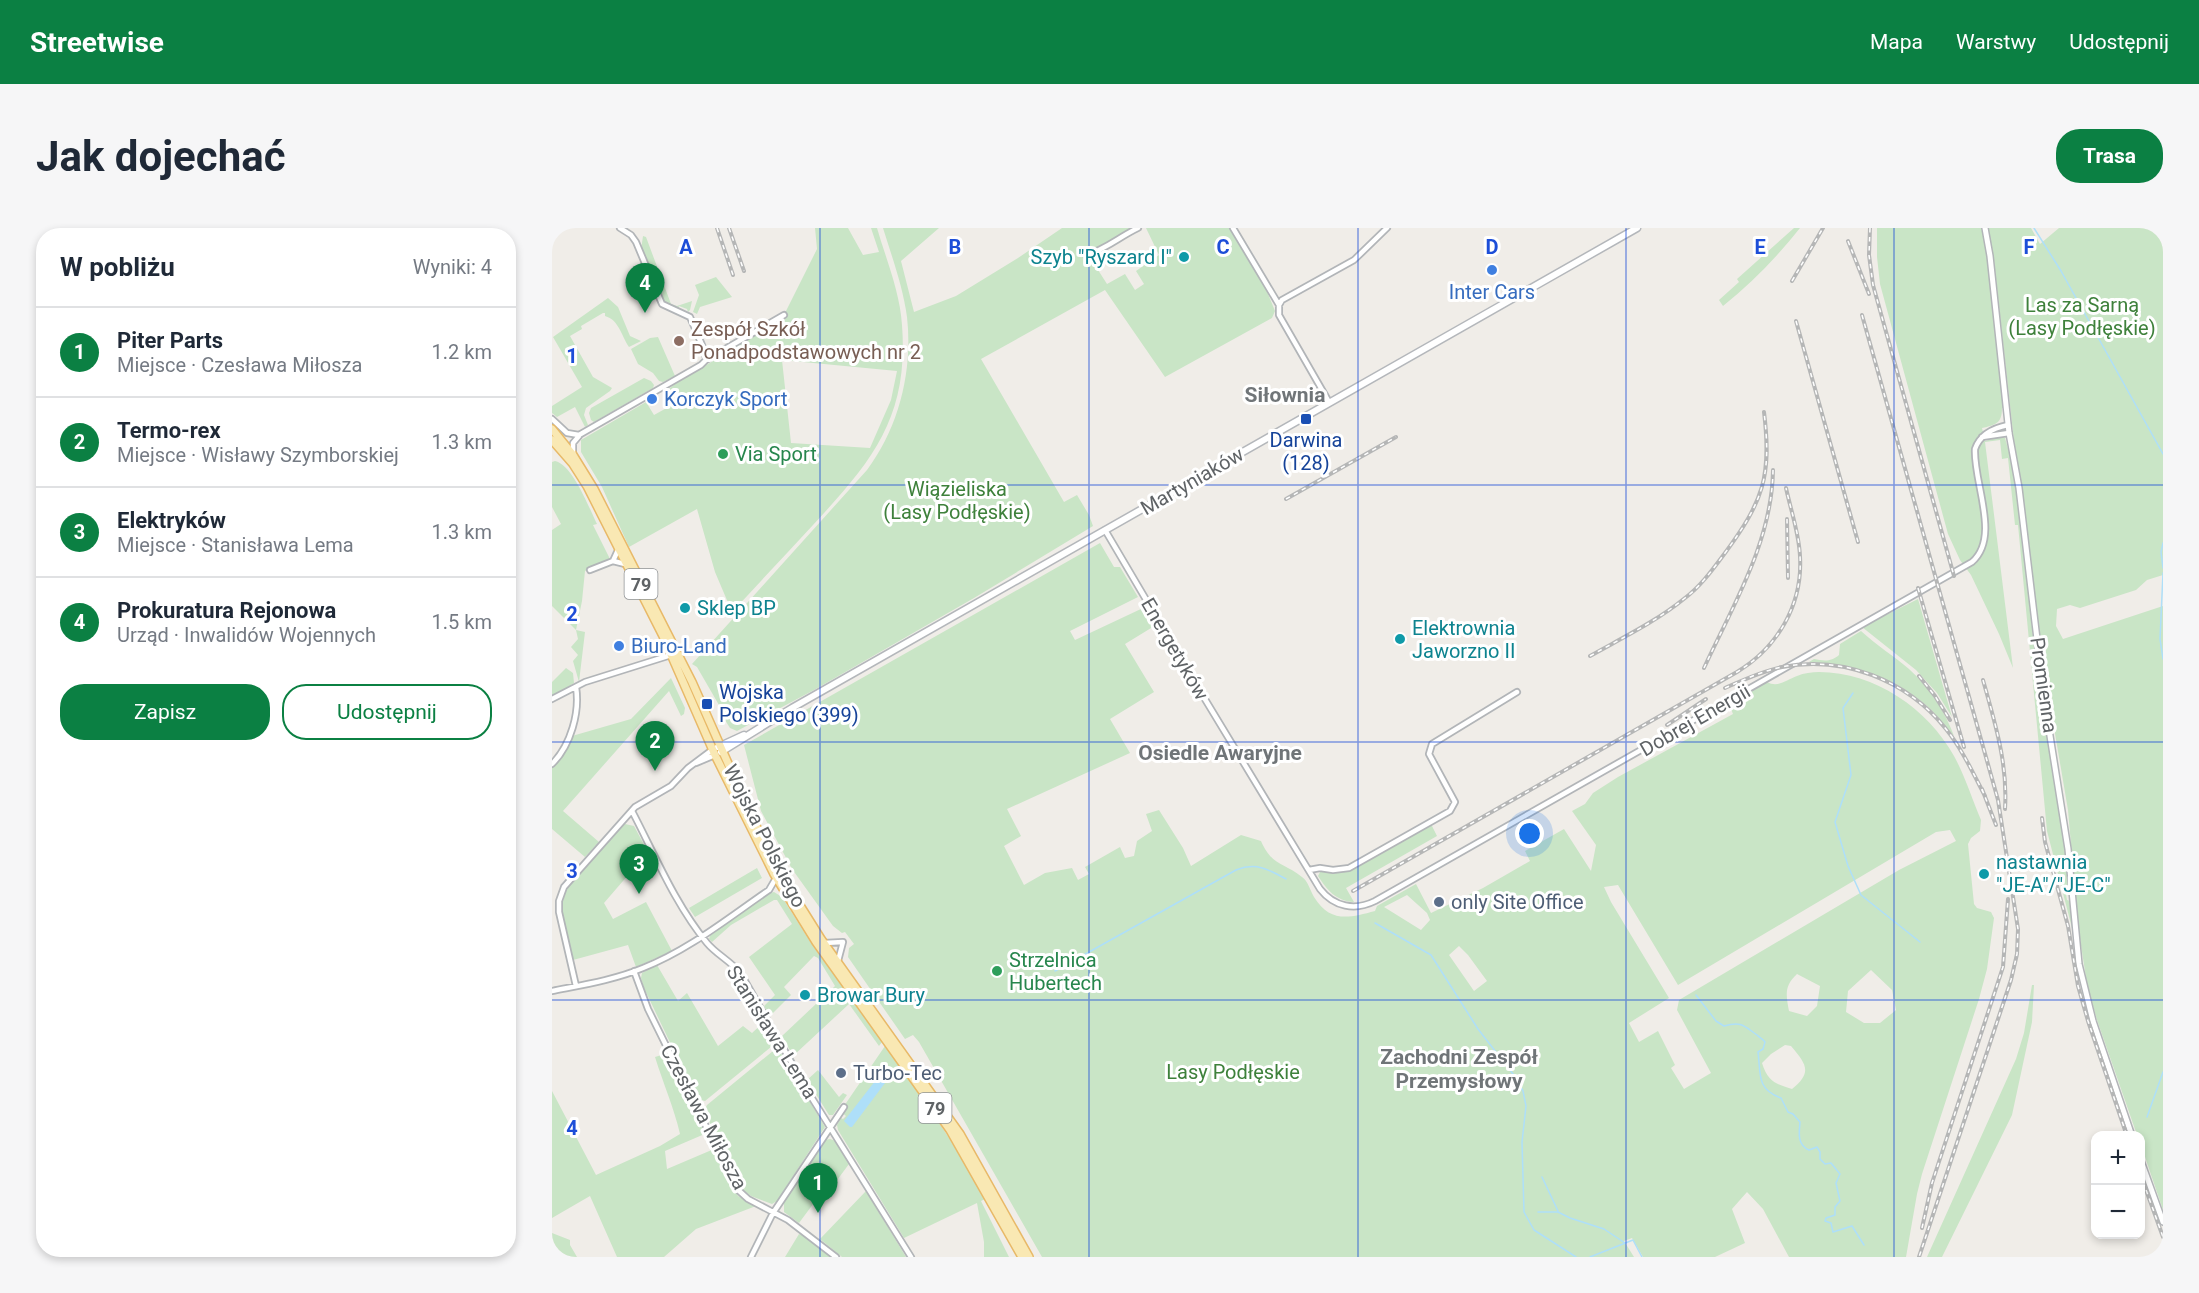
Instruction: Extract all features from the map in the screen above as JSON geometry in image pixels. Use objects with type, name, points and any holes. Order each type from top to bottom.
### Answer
[{"type":"main road","name":"Martyniaków","points":[[713,752],[1636,228]]},
{"type":"main road","name":"Wojska Polskiego","points":[[552,429],[573,455],[598,496],[692,682],[770,854],[798,904],[960,1134],[1029,1257]]},
{"type":"main road","name":"Wojska Polskiego","points":[[552,440],[581,476],[671,655],[713,752],[782,889],[816,942],[950,1130],[1022,1257]]},
{"type":"main road","points":[[716,736],[732,742],[728,762]]},
{"type":"street","points":[[620,228],[631,235],[636,242],[663,304],[690,317],[705,352],[706,360]]},
{"type":"street","points":[[1086,255],[1102,250],[1138,228]]},
{"type":"street","points":[[1233,228],[1280,305]]},
{"type":"street","points":[[1329,402],[1279,315],[1280,305],[1282,300],[1354,260],[1387,228]]},
{"type":"street","name":"Promienna","points":[[1984,228],[1990,256],[2008,425],[2019,488],[2044,698],[2062,803],[2081,974],[2093,1021],[2130,1131]]},
{"type":"street","points":[[552,419],[567,433],[574,435],[583,433],[784,315]]},
{"type":"street","points":[[1982,437],[1989,431],[2008,425]]},
{"type":"street","points":[[573,455],[574,441],[583,433]]},
{"type":"street","points":[[1982,437],[2009,433]]},
{"type":"street","name":"Dobrej Energii","points":[[1246,766],[1323,892],[1335,902],[1353,907],[1368,905],[1968,565],[1980,554],[1985,541],[1975,454],[1976,446],[1982,437]]},
{"type":"street","name":"Energetyków","points":[[1105,530],[1246,766]]},
{"type":"street","points":[[613,561],[618,550]]},
{"type":"street","points":[[590,570],[613,561],[625,564]]},
{"type":"street","points":[[552,699],[576,687],[671,655]]},
{"type":"street","points":[[552,764],[565,746],[570,734],[577,706],[576,687]]},
{"type":"street","points":[[1309,870],[1349,868],[1450,811],[1455,802],[1429,754],[1429,747],[1517,692]]},
{"type":"street","points":[[576,986],[559,912],[560,896],[567,882],[632,811],[645,800],[671,786],[696,763],[713,752]]},
{"type":"street","name":"Stanisława Lema","points":[[632,811],[675,895],[711,948],[741,974],[810,1095],[911,1257]]},
{"type":"street","points":[[770,890],[776,878]]},
{"type":"street","points":[[552,991],[634,971],[674,953],[770,890],[782,889]]},
{"type":"street","points":[[824,943],[843,942],[837,962]]},
{"type":"street","name":"Czesława Miłosza","points":[[634,971],[648,1009],[735,1185],[748,1198],[783,1217],[836,1257]]},
{"type":"street","points":[[751,1257],[774,1211],[844,1107]]},
{"type":"street","points":[[2145,1172],[2163,1222]]},
{"type":"green space","name":"Wiązieliska (Lasy Podłęskie)","points":[[815,228],[848,228],[863,255],[879,252],[871,228],[877,228],[896,288],[901,313],[903,358],[899,386],[882,436],[853,480],[732,612],[715,572],[697,509],[629,547],[602,487],[581,452],[581,440],[646,402],[654,415],[672,405],[665,392],[675,384],[782,319],[817,249]],"holes":[[[782,360],[897,371],[891,400],[870,448],[791,443]]]},
{"type":"green space","name":"Wiązieliska (Lasy Podłęskie)","points":[[883,228],[939,228],[901,261],[914,312],[956,296],[1062,228],[1142,228],[1091,259],[1107,284],[1125,274],[1135,290],[1144,284],[1136,271],[1159,255],[1146,228],[1235,228],[1255,262],[1275,311],[1272,318],[1165,377],[1105,290],[981,359],[1064,502],[1077,495],[1093,526],[974,598],[814,690],[737,731],[730,728],[697,667],[692,664],[867,470],[888,436],[901,398],[908,358],[907,317],[900,283]]},
{"type":"green space","points":[[1794,228],[1800,228],[1764,269],[1723,306],[1719,300],[1739,282],[1737,279]]},
{"type":"green space","points":[[1877,228],[1981,228],[1985,241],[2004,408],[1997,422],[1982,428],[1985,441],[1999,437],[2005,438],[2014,470],[2038,680],[2057,790],[2069,885],[2065,889],[2067,900],[2070,901],[2073,932],[2047,831],[2018,525],[2015,525],[2008,458],[2002,459],[2000,440],[1985,442],[2013,668],[1971,575],[1960,560],[1948,534],[1880,284]]},
{"type":"green space","name":"Las za Sarną (Lasy Podłęskie)","points":[[1987,228],[2031,228],[2040,244],[2059,228],[2163,228],[2163,575],[2147,580],[2136,590],[2080,608],[2070,605],[2057,609],[2056,626],[2063,639],[2163,606],[2163,1210],[2145,1157],[2145,1131],[2136,1131],[2097,1020],[2087,984],[2078,926],[2068,810],[2043,663],[2022,488],[2014,441],[1994,261]]},
{"type":"green space","points":[[643,236],[646,237],[671,304],[677,306],[692,301],[688,312],[687,309],[679,306],[678,309],[663,301],[641,250]]},
{"type":"green space","points":[[716,277],[732,297],[700,307],[697,314],[693,312],[699,295],[695,285]]},
{"type":"green space","points":[[608,298],[618,307],[630,336],[641,341],[629,347],[617,324],[605,316],[605,313],[581,326],[582,329],[570,336],[593,377],[612,388],[586,408],[584,415],[588,425],[585,427],[575,407],[557,417],[552,413],[552,406],[582,387],[553,337]]},
{"type":"green space","points":[[658,337],[675,376],[663,382],[638,364],[631,349],[650,338]]},
{"type":"green space","points":[[644,378],[651,381],[653,388],[594,422],[591,420],[589,413],[591,408]]},
{"type":"green space","points":[[555,461],[568,470],[580,488],[597,524],[593,525],[610,559],[585,571],[576,630],[552,606],[552,530],[561,524],[552,507],[552,462]]},
{"type":"green space","name":"Lasy Podłęskie","points":[[1100,543],[1114,567],[1120,567],[1138,597],[1070,631],[1075,640],[1143,608],[1156,625],[1125,644],[1154,692],[1110,719],[1130,753],[1007,809],[1021,836],[1004,846],[1024,885],[1045,873],[1072,868],[1078,880],[1089,874],[1085,867],[1120,847],[1125,858],[1134,856],[1137,841],[1152,831],[1146,814],[1159,810],[1183,848],[1191,866],[1241,835],[1261,841],[1269,855],[1278,863],[1304,879],[1320,905],[1333,915],[1348,917],[1375,911],[1377,906],[1416,884],[1431,913],[1483,888],[1530,861],[1525,851],[1564,829],[1591,871],[1596,845],[1572,811],[1585,804],[1593,793],[1618,777],[1733,714],[1729,704],[1767,682],[1778,684],[1802,674],[1819,672],[1840,674],[1879,686],[1898,696],[1930,723],[1958,764],[1981,820],[1980,831],[1971,838],[1968,844],[1974,904],[1977,908],[1991,912],[1994,918],[1987,969],[1922,1174],[1906,1257],[1789,1257],[1763,1209],[1747,1192],[1732,1209],[1745,1243],[1715,1257],[1643,1257],[1632,1238],[1624,1241],[1634,1257],[1042,1257],[919,1042],[913,1035],[905,1039],[848,957],[849,948],[854,944],[845,932],[842,933],[833,926],[792,869],[761,811],[744,745]],"holes":[[[1950,830],[1956,841],[1899,870],[1679,1000],[1677,1010],[1711,1073],[1684,1089],[1671,1068],[1675,1065],[1658,1031],[1639,1042],[1629,1023],[1669,998],[1604,887],[1618,885],[1678,985],[1936,832]],[[1407,895],[1427,913],[1430,920],[1421,930],[1384,907]],[[1459,946],[1487,981],[1474,991],[1449,955]],[[1871,970],[1892,990],[1896,1010],[1880,1023],[1864,1023],[1846,1012],[1848,991]],[[1797,974],[1820,986],[1817,1006],[1807,1016],[1789,1011],[1787,991]],[[1785,1045],[1791,1046],[1803,1063],[1805,1073],[1792,1089],[1773,1081],[1762,1063]]]},
{"type":"green space","points":[[1918,599],[1952,717],[1937,693],[1916,670],[1862,627]]},
{"type":"green space","points":[[576,630],[585,632],[579,682],[573,661],[578,655],[571,647],[578,639]]},
{"type":"green space","points":[[1861,631],[1909,669],[1923,684],[1941,709],[1954,736],[1926,706],[1883,678],[1855,669],[1809,662],[1814,659],[1833,659],[1839,655],[1840,644]]},
{"type":"green space","points":[[566,668],[573,673],[574,683],[552,697],[552,682]]},
{"type":"green space","points":[[671,678],[685,708],[684,714],[681,716],[669,691],[563,811],[599,842],[585,857],[552,829],[552,765],[572,736],[631,719]]},
{"type":"green space","points":[[625,824],[634,826],[648,852],[604,903],[613,919],[646,902],[672,951],[636,967],[628,945],[573,960],[563,915],[567,888]]},
{"type":"green space","points":[[1427,826],[1432,826],[1437,836],[1346,888],[1354,902],[1333,894],[1318,876],[1320,872],[1351,870]]},
{"type":"green space","points":[[757,868],[762,878],[695,917],[689,908]]},
{"type":"green space","points":[[774,892],[782,897],[811,943],[882,1042],[879,1046],[849,1004],[793,1056],[782,1036],[835,986],[818,958],[814,956],[784,987],[791,995],[770,1016],[764,1006],[775,995],[749,957],[792,924],[777,900],[731,925],[712,942],[709,939],[749,904]]},
{"type":"green space","points":[[657,965],[678,1001],[687,993],[718,1046],[743,1026],[752,1033],[764,1022],[774,1040],[771,1047],[705,1101],[697,1099],[644,988],[642,973]]},
{"type":"green space","points":[[2032,985],[2034,985],[2032,1022],[2012,1115],[1942,1257],[1927,1257],[2016,1059],[2024,1033]]},
{"type":"green space","points":[[885,1046],[938,1121],[974,1179],[985,1199],[981,1201],[1009,1257],[984,1257],[984,1242],[977,1203],[904,1238],[838,1130],[837,1125],[841,1118],[846,1116],[841,1112],[842,1109]]},
{"type":"green space","points":[[773,1051],[781,1053],[825,1127],[777,1201],[772,1204],[751,1196],[742,1189],[704,1111],[707,1105]]},
{"type":"green space","points":[[668,1053],[707,1133],[665,1151],[667,1169],[714,1149],[738,1196],[756,1206],[696,1229],[664,1257],[617,1257],[590,1196],[552,1218],[552,1091],[596,1175],[660,1146],[680,1134],[655,1057]]},
{"type":"green space","points":[[818,1070],[839,1097],[843,1093],[847,1095],[833,1115],[829,1115],[807,1080]]},
{"type":"green space","points":[[825,1140],[836,1141],[849,1164],[826,1195],[822,1192],[799,1223],[784,1212],[784,1202]]},
{"type":"green space","points":[[866,1191],[906,1257],[842,1257],[820,1239]]},
{"type":"green space","points":[[552,1233],[570,1240],[570,1245],[577,1257],[552,1257]]},
{"type":"green space","points":[[799,1234],[807,1237],[832,1257],[785,1257]]},
{"type":"water","points":[[879,1076],[885,1083],[850,1127],[844,1121]]},
{"type":"waterway","points":[[2034,228],[2061,271],[2163,454]]},
{"type":"waterway","points":[[2163,543],[2161,552],[2163,568]]},
{"type":"waterway","points":[[2163,573],[2160,639],[2163,659]]},
{"type":"waterway","points":[[1853,693],[1843,708],[1851,775],[1835,822],[1848,866],[1861,895],[1920,942]]},
{"type":"waterway","points":[[1055,971],[1236,870],[1250,867],[1262,868],[1286,879]]},
{"type":"waterway","points":[[1375,923],[1431,955],[1478,1029],[1513,1074],[1523,1091],[1526,1106],[1522,1142],[1524,1212],[1534,1230],[1576,1257]]},
{"type":"waterway","points":[[1696,995],[1716,1021],[1724,1026],[1742,1025],[1765,1042],[1763,1049],[1758,1052],[1761,1080],[1767,1090],[1781,1098],[1788,1112],[1800,1122],[1802,1145],[1809,1150],[1817,1147],[1820,1159],[1825,1164],[1831,1163],[1840,1174],[1836,1183],[1840,1201],[1835,1207],[1835,1215],[1826,1218],[1825,1221],[1831,1223],[1833,1232],[1852,1226],[1864,1245]]},
{"type":"waterway","points":[[2147,1117],[2163,1072]]},
{"type":"waterway","points":[[1542,1177],[1558,1211]]},
{"type":"waterway","points":[[1538,1212],[1558,1212],[1604,1229],[1625,1243]]},
{"type":"waterway","points":[[1590,1257],[1633,1240],[1642,1257]]},
{"type":"railway","points":[[717,228],[733,275]]},
{"type":"railway","points":[[729,228],[744,271]]},
{"type":"railway","points":[[1792,281],[1823,228]]},
{"type":"railway","points":[[1870,228],[1869,255],[1873,285],[1954,576]]},
{"type":"railway","points":[[1848,241],[1869,294]]},
{"type":"railway","points":[[1862,315],[1998,800],[2018,929],[2017,954],[2011,980],[1919,1257]]},
{"type":"railway","points":[[1796,321],[1858,542]]},
{"type":"railway","points":[[1590,656],[1639,629],[1691,593],[1702,583],[1738,535],[1762,487],[1767,454],[1764,412]]},
{"type":"railway","points":[[1286,499],[1396,437]]},
{"type":"railway","points":[[1704,668],[1738,597],[1758,548],[1771,497],[1773,470]]},
{"type":"railway","points":[[1353,891],[1737,672],[1764,651],[1785,623],[1792,608],[1800,574],[1798,539],[1786,488]]},
{"type":"railway","points":[[1787,519],[1788,578]]},
{"type":"railway","points":[[1918,588],[1964,747]]},
{"type":"railway","points":[[1725,688],[1767,671],[1805,664],[1850,668],[1872,675],[1912,697],[1946,729],[1967,761],[1985,796]]},
{"type":"railway","points":[[1919,676],[1950,720]]},
{"type":"railway","points":[[1983,680],[2003,760],[2005,809]]},
{"type":"railway","points":[[1667,725],[1706,699]]},
{"type":"railway","points":[[1982,789],[1996,825]]},
{"type":"railway","points":[[2042,818],[2045,842],[2068,926],[2078,986],[2125,1131]]},
{"type":"railway","points":[[1922,1228],[1932,1183],[2003,967],[2008,899]]},
{"type":"railway","points":[[2144,1185],[2163,1237]]},
{"type":"place","name":"Szyb \"Ryszard I\"","points":[[1184,257]]},
{"type":"place","name":"Inter Cars","points":[[1492,270]]},
{"type":"place","name":"Prokuratura Rejonowa","points":[[645,313]]},
{"type":"place","name":"Zespół Szkół Ponadpodstawowych nr 2","points":[[679,341]]},
{"type":"place","name":"Korczyk Sport","points":[[652,399]]},
{"type":"place","name":"Darwina (128)","points":[[1306,419]]},
{"type":"place","name":"Via Sport","points":[[723,454]]},
{"type":"place","name":"Sklep BP","points":[[685,608]]},
{"type":"place","name":"Elektrownia Jaworzno II","points":[[1400,639]]},
{"type":"place","name":"Biuro-Land","points":[[619,646]]},
{"type":"place","name":"Wojska Polskiego (399)","points":[[707,704]]},
{"type":"place","name":"Termo-rex","points":[[655,771]]},
{"type":"place","name":"nastawnia \"JE-A\"/\"JE-C\"","points":[[1984,874]]},
{"type":"place","name":"Elektryków","points":[[639,894]]},
{"type":"place","name":"only Site Office","points":[[1439,902]]},
{"type":"place","name":"Strzelnica Hubertech","points":[[997,971]]},
{"type":"place","name":"Browar Bury","points":[[805,995]]},
{"type":"place","name":"Turbo-Tec","points":[[841,1073]]},
{"type":"place","name":"Piter Parts","points":[[818,1213]]},
{"type":"district","name":"Siłownia","points":[[1285,395]]},
{"type":"district","name":"Osiedle Awaryjne","points":[[1220,753]]},
{"type":"district","name":"Zachodni Zespół Przemysłowy","points":[[1459,1069]]}]
